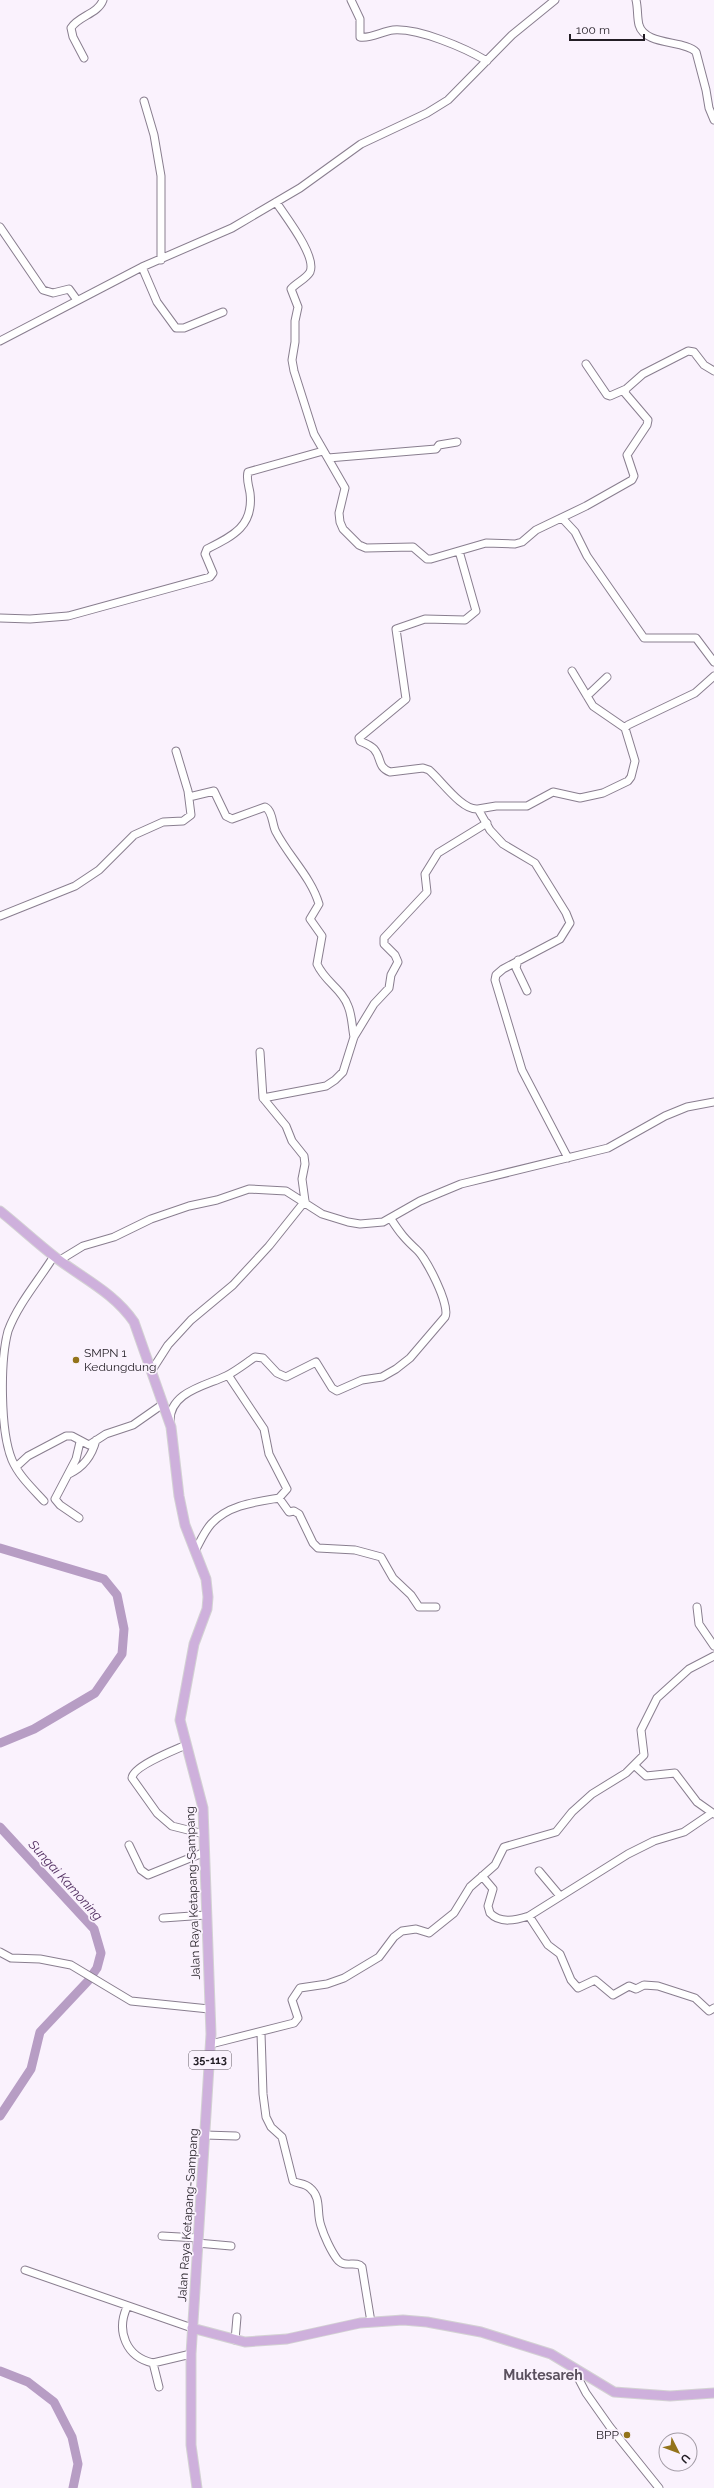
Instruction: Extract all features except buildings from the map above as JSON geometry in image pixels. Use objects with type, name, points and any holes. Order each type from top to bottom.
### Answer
[{"type":"main road","name":"Jalan Raya Ketapang-Sampang","points":[[0,1211],[57,1258],[108,1293],[125,1308],[134,1322],[171,1427],[179,1496],[185,1525],[206,1579],[208,1597],[207,1609],[196,1636],[180,1713],[181,1726],[201,1797],[205,1852],[209,2009],[212,2044],[191,2354],[191,2445],[197,2488]]},
{"type":"main road","points":[[192,2328],[235,2340],[279,2340],[337,2326],[371,2322],[418,2321],[481,2332],[551,2354],[614,2392],[670,2396],[714,2394]]},
{"type":"street","points":[[84,58],[73,37],[71,28],[73,24],[98,8],[103,0]]},
{"type":"street","points":[[351,0],[360,19],[358,34],[360,37],[394,30],[405,31],[424,35],[464,49],[487,61]]},
{"type":"street","points":[[0,341],[142,267],[161,260],[212,235],[232,228],[300,188],[360,144],[428,113],[448,100],[545,3],[555,0]]},
{"type":"street","points":[[636,0],[639,24],[646,34],[664,42],[692,48],[696,52],[709,108],[714,120]]},
{"type":"street","points":[[144,101],[154,135],[161,176],[161,260]]},
{"type":"street","points":[[276,202],[304,244],[310,261],[310,271],[291,289],[298,307],[292,360],[312,428],[323,451],[345,488],[339,513],[340,522],[343,529],[359,545],[366,548],[413,547],[427,559],[431,559],[486,543],[515,544],[522,542],[536,530],[562,518],[632,480],[634,476],[627,455],[647,425],[648,420],[625,392],[626,389]]},
{"type":"street","points":[[0,227],[43,290],[53,292],[69,289],[77,300]]},
{"type":"street","points":[[142,267],[157,302],[176,328],[184,328],[223,312]]},
{"type":"street","points":[[586,364],[607,395],[610,396],[626,389],[643,374],[688,351],[694,352],[704,365],[714,371]]},
{"type":"street","points":[[328,458],[436,449],[438,445],[458,442]]},
{"type":"street","points":[[0,618],[30,619],[68,616],[210,577],[213,573],[205,554],[206,552],[240,529],[248,518],[251,509],[248,472],[323,451]]},
{"type":"street","points":[[562,518],[575,532],[587,556],[644,638],[647,640],[686,636],[696,638],[714,662]]},
{"type":"street","points":[[459,551],[476,611],[465,620],[425,619],[396,629],[406,699],[359,738],[360,741],[374,749],[380,766],[390,772],[423,768],[429,770],[460,800],[472,809],[496,806],[527,806],[553,792],[580,798],[603,793],[624,784],[631,777],[635,761],[625,728],[595,708],[572,671]]},
{"type":"street","points":[[625,728],[631,723],[695,693],[714,676]]},
{"type":"street","points":[[587,696],[607,677]]},
{"type":"street","points":[[0,916],[75,886],[99,870],[134,835],[164,822],[187,819],[191,815],[189,797],[176,751]]},
{"type":"street","points":[[189,797],[214,791],[226,816],[232,819],[265,807],[269,810],[275,831],[305,874],[317,897],[319,904],[310,919],[322,936],[317,964],[326,981],[344,998],[349,1006],[354,1037]]},
{"type":"street","points":[[478,809],[504,844],[535,863],[550,890],[566,913],[570,923],[560,939],[503,969],[496,975],[495,980],[528,1084],[539,1100],[568,1158]]},
{"type":"street","points":[[263,1098],[326,1086],[342,1072],[354,1037],[374,1004],[390,988],[391,975],[398,962],[395,955],[384,944],[384,938],[427,892],[425,874],[438,853],[487,823]]},
{"type":"street","points":[[518,960],[516,968],[527,991]]},
{"type":"street","points":[[152,1370],[168,1345],[191,1320],[233,1285],[273,1241],[305,1201],[302,1179],[305,1164],[304,1156],[292,1141],[286,1126],[263,1098],[260,1052]]},
{"type":"street","points":[[44,1500],[16,1467],[6,1440],[2,1404],[6,1343],[11,1324],[57,1258],[83,1246],[114,1237],[151,1219],[242,1191],[276,1189],[286,1191],[305,1201],[322,1214],[348,1222],[371,1224],[392,1219],[420,1202],[461,1184],[608,1148],[665,1116],[687,1107],[714,1102]]},
{"type":"street","points":[[171,1427],[172,1408],[181,1397],[228,1375],[259,1356],[277,1373],[286,1377],[316,1362],[332,1388],[337,1391],[362,1380],[382,1377],[410,1358],[444,1317],[447,1309],[435,1280],[418,1252],[403,1239],[392,1219]]},
{"type":"street","points":[[195,1551],[209,1526],[220,1516],[237,1506],[279,1498],[287,1489],[269,1454],[264,1429],[228,1375]]},
{"type":"street","points":[[16,1467],[28,1456],[66,1436],[72,1436],[80,1442],[89,1445],[96,1440],[133,1424],[163,1404]]},
{"type":"street","points":[[69,1474],[82,1466],[88,1460],[96,1440]]},
{"type":"street","points":[[79,1518],[56,1501],[57,1494],[69,1474],[80,1442]]},
{"type":"street","points":[[279,1498],[290,1512],[294,1511],[299,1514],[313,1544],[318,1548],[355,1550],[381,1557],[394,1578],[411,1595],[419,1608],[436,1607]]},
{"type":"street","points":[[696,1607],[699,1624],[714,1646]]},
{"type":"street","points":[[212,2044],[261,2033],[297,2021],[298,2017],[292,2000],[300,1988],[327,1984],[344,1978],[379,1957],[394,1937],[402,1931],[416,1929],[429,1933],[435,1930],[454,1913],[466,1892],[495,1865],[504,1847],[556,1832],[572,1812],[592,1794],[626,1773],[644,1755],[641,1730],[657,1698],[689,1669],[714,1656]]},
{"type":"street","points":[[186,1745],[145,1765],[134,1773],[132,1778],[158,1813],[168,1823],[179,1829],[204,1834]]},
{"type":"street","points":[[482,1876],[493,1889],[488,1906],[491,1915],[509,1920],[529,1916],[560,1896],[574,1890],[628,1854],[654,1841],[684,1832],[713,1813],[697,1802],[673,1772],[646,1776],[634,1765]]},
{"type":"street","points":[[129,1845],[141,1870],[147,1875],[205,1852]]},
{"type":"street","points":[[540,1871],[560,1896]]},
{"type":"street","points":[[163,1918],[206,1915]]},
{"type":"street","points":[[529,1916],[548,1945],[560,1954],[571,1980],[578,1988],[595,1980],[613,1995],[630,1986],[636,1989],[644,1985],[655,1985],[695,1998],[709,2011],[714,2008]]},
{"type":"street","points":[[0,1952],[11,1958],[63,1963],[88,1974],[121,1996],[136,2002],[209,2009]]},
{"type":"street","points":[[261,2033],[263,2094],[266,2117],[271,2128],[281,2135],[292,2180],[309,2186],[315,2194],[319,2206],[321,2226],[337,2260],[343,2264],[358,2264],[362,2267],[371,2322]]},
{"type":"street","points":[[205,2135],[236,2136]]},
{"type":"street","points":[[162,2236],[198,2240],[231,2246]]},
{"type":"street","points":[[25,2270],[127,2307],[192,2328]]},
{"type":"street","points":[[127,2307],[122,2321],[125,2341],[134,2353],[153,2363],[191,2354]]},
{"type":"street","points":[[235,2340],[237,2317]]},
{"type":"street","points":[[153,2363],[159,2387]]},
{"type":"street","points":[[573,2368],[586,2393],[614,2433],[659,2488]]},
{"type":"waterway","name":"Sungai Kamoning","points":[[0,1548],[104,1579],[117,1595],[124,1629],[122,1654],[95,1693],[34,1729],[0,1743]]},
{"type":"waterway","name":"Sungai Kamoning","points":[[0,1827],[94,1929],[101,1953],[97,1968],[88,1981],[40,2032],[31,2069],[0,2116]]},
{"type":"waterway","name":"Sungai Kamoning","points":[[0,2371],[28,2382],[54,2402],[72,2437],[78,2464],[73,2488]]},
{"type":"place","name":"SMPN 1 Kedungdung","points":[[76,1360]]},
{"type":"place","name":"BPP","points":[[627,2435]]},
{"type":"district","name":"Muktesareh","points":[[543,2375]]}]
